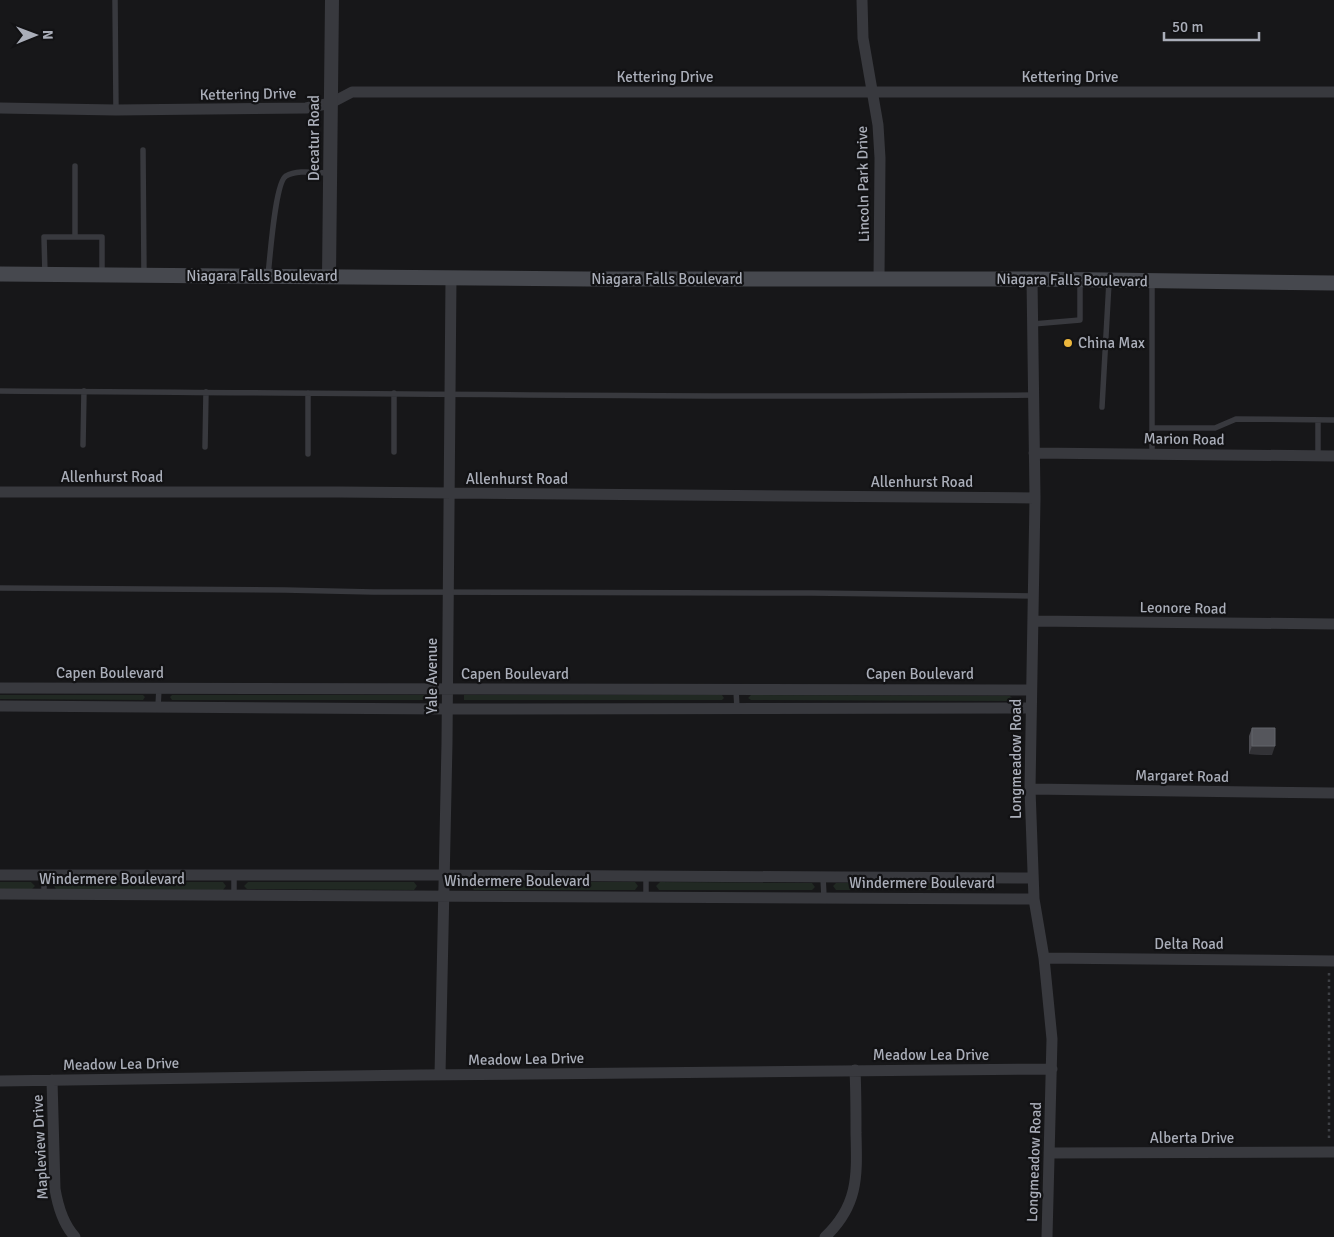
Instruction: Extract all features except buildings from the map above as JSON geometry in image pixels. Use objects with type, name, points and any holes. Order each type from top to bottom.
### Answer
[{"type":"main road","name":"Niagara Falls Boulevard","points":[[0,274],[451,278],[1032,279],[1334,283]]},
{"type":"street","name":"Decatur Road","points":[[329,276],[332,0]]},
{"type":"street","name":"Lincoln Park Drive","points":[[862,0],[863,38],[878,125],[880,158],[879,279]]},
{"type":"street","name":"Kettering Drive","points":[[0,108],[116,110],[306,108],[331,103],[352,92],[1334,92]]},
{"type":"street","name":"Yale Avenue","points":[[440,1075],[447,709],[451,278]]},
{"type":"street","name":"Longmeadow Road","points":[[1032,279],[1035,498],[1030,789],[1034,898],[1044,958],[1052,1039],[1047,1237]]},
{"type":"street","name":"Marion Road","points":[[1034,452],[1334,456]]},
{"type":"street","name":"Allenhurst Road","points":[[0,492],[1035,498]]},
{"type":"street","name":"Leonore Road","points":[[1032,621],[1334,624]]},
{"type":"street","name":"Capen Boulevard","points":[[0,688],[1031,690]]},
{"type":"street","points":[[0,706],[447,709],[1030,708]]},
{"type":"street","name":"Margaret Road","points":[[1030,789],[1334,792]]},
{"type":"street","name":"Windermere Boulevard","points":[[0,875],[444,874],[1033,878]]},
{"type":"street","name":"Windermere Boulevard","points":[[0,894],[1034,898]]},
{"type":"street","name":"Delta Road","points":[[1044,958],[1331,965]]},
{"type":"street","name":"Meadow Lea Drive","points":[[0,1081],[1052,1069]]},
{"type":"street","points":[[826,1237],[845,1213],[852,1197],[857,1177],[855,1070]]},
{"type":"street","name":"Mapleview Drive","points":[[52,1080],[55,1189],[63,1219],[75,1237]]},
{"type":"street","name":"Alberta Drive","points":[[1049,1154],[1332,1147]]},
{"type":"lane","points":[[116,0],[116,110]]},
{"type":"lane","points":[[143,150],[144,275]]},
{"type":"lane","points":[[75,166],[75,237]]},
{"type":"lane","points":[[268,276],[281,182],[285,176],[295,173],[331,172]]},
{"type":"lane","points":[[44,274],[44,237],[102,236],[102,275]]},
{"type":"lane","points":[[1033,324],[1080,320],[1080,280]]},
{"type":"lane","points":[[1102,407],[1109,280]]},
{"type":"lane","points":[[1152,280],[1152,454]]},
{"type":"lane","points":[[0,391],[394,393],[649,397],[1034,395]]},
{"type":"lane","points":[[83,445],[84,391]]},
{"type":"lane","points":[[205,447],[206,392]]},
{"type":"lane","points":[[308,393],[308,454]]},
{"type":"lane","points":[[394,393],[394,452]]},
{"type":"lane","points":[[1152,428],[1215,428],[1236,419],[1334,420]]},
{"type":"lane","points":[[1318,420],[1318,456]]},
{"type":"lane","points":[[0,588],[1033,596]]},
{"type":"lane","points":[[158,707],[159,688]]},
{"type":"lane","points":[[736,689],[737,709]]},
{"type":"lane","points":[[44,875],[44,894]]},
{"type":"lane","points":[[234,875],[234,894]]},
{"type":"lane","points":[[646,876],[646,896]]},
{"type":"lane","points":[[824,877],[824,897]]},
{"type":"path","points":[[1331,965],[1332,1147]]},
{"type":"shaded area","points":[[0,695],[143,695],[145,697],[143,700],[0,699]]},
{"type":"shaded area","points":[[172,695],[430,695],[432,697],[430,700],[172,700],[170,697]]},
{"type":"shaded area","points":[[464,695],[722,695],[724,698],[722,700],[464,700]]},
{"type":"shaded area","points":[[751,695],[1010,696],[1012,698],[1010,701],[751,700],[748,698]]},
{"type":"shaded area","points":[[0,882],[31,882],[35,886],[32,889],[0,889]]},
{"type":"shaded area","points":[[56,882],[223,882],[226,886],[223,890],[56,889],[53,885]]},
{"type":"shaded area","points":[[248,882],[414,882],[417,886],[414,890],[247,889],[244,886]]},
{"type":"shaded area","points":[[474,882],[635,882],[638,886],[635,890],[474,890],[470,886]]},
{"type":"shaded area","points":[[660,882],[812,883],[815,887],[812,890],[659,890],[656,886]]},
{"type":"shaded area","points":[[836,883],[992,883],[996,887],[992,890],[836,890],[833,886]]},
{"type":"place","name":"China Max","points":[[1068,343]]}]
